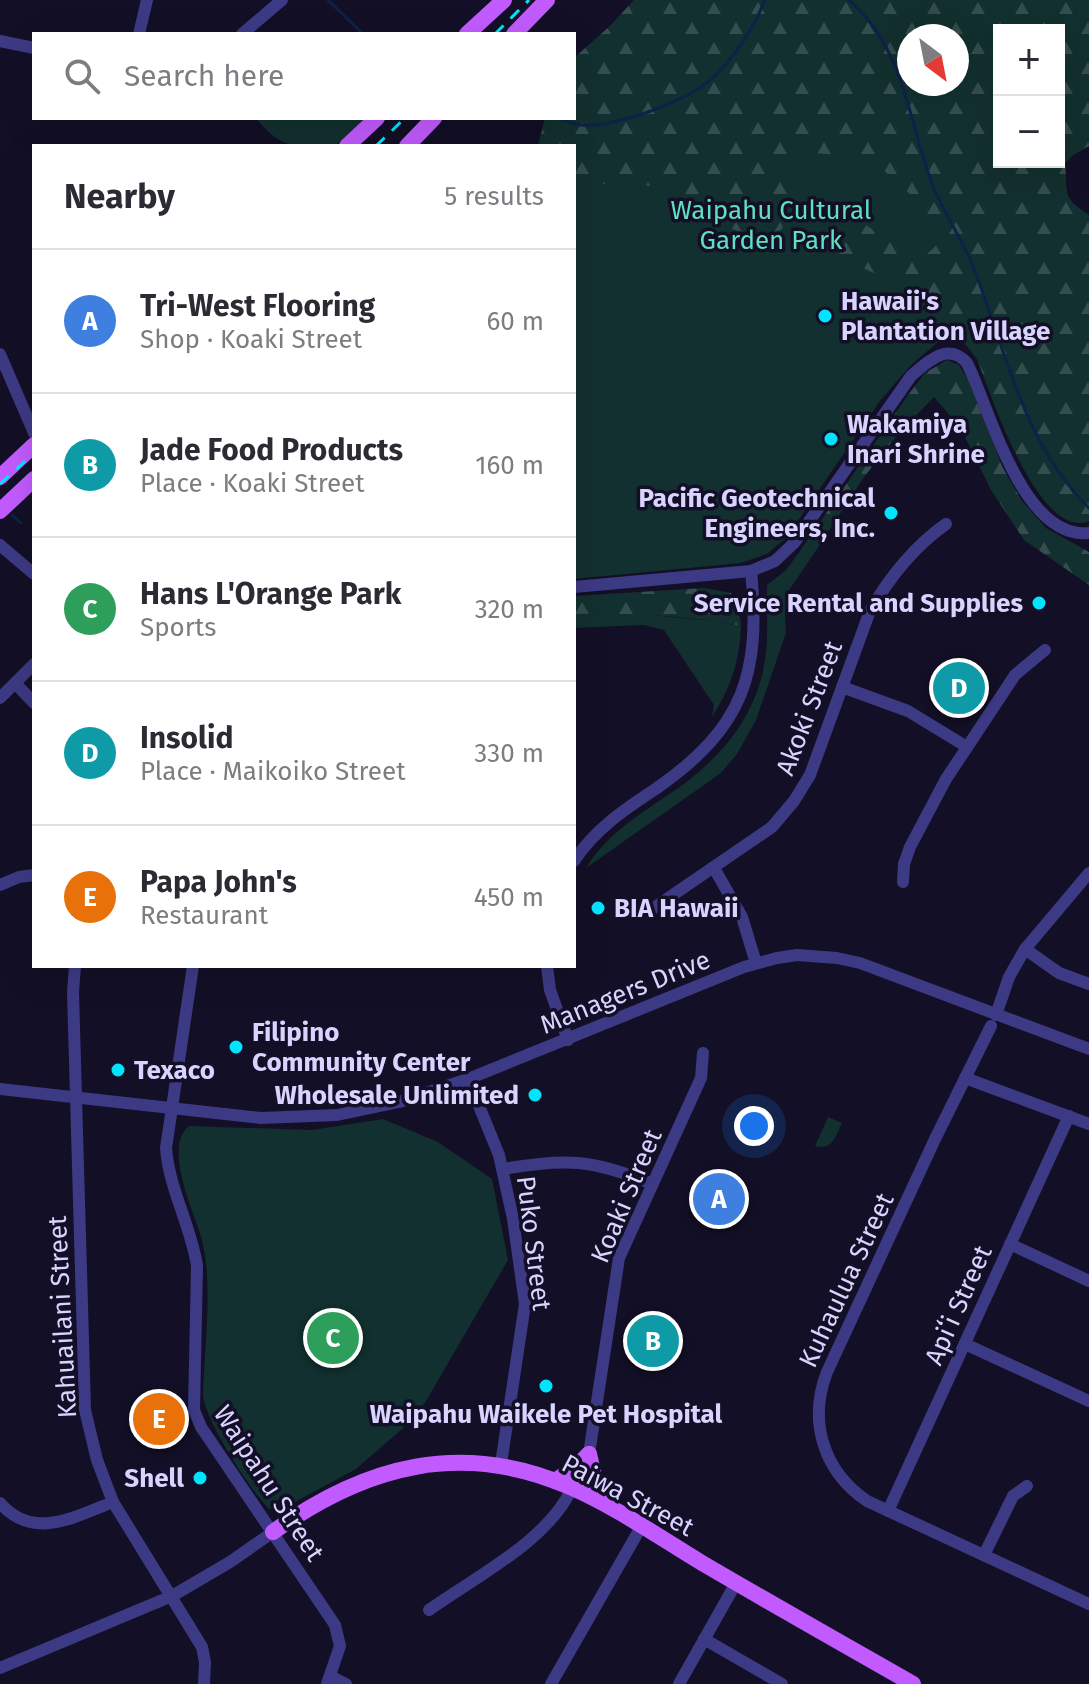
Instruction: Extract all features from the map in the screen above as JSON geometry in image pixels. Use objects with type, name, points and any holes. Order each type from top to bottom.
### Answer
[{"type":"main road","points":[[469,32],[504,0]]},
{"type":"main road","points":[[516,32],[547,0]]},
{"type":"main road","points":[[349,144],[375,120]]},
{"type":"main road","points":[[409,144],[432,120]]},
{"type":"main road","points":[[0,477],[32,447]]},
{"type":"main road","points":[[0,511],[32,481]]},
{"type":"main road","points":[[555,1481],[589,1454]]},
{"type":"main road","points":[[589,1454],[600,1501]]},
{"type":"main road","name":"Paiwa Street","points":[[273,1532],[334,1493],[375,1476],[445,1464],[501,1464],[555,1481],[600,1501],[913,1684]]},
{"type":"street","points":[[139,32],[147,0]]},
{"type":"street","points":[[244,32],[282,0]]},
{"type":"street","points":[[0,41],[32,48]]},
{"type":"street","points":[[576,587],[751,571],[763,567],[785,553],[911,376],[931,359],[947,353],[955,353],[967,363],[1008,462],[1028,495],[1057,524],[1073,532],[1089,533]]},
{"type":"street","points":[[0,354],[32,428]]},
{"type":"street","name":"Akoki Street","points":[[648,912],[772,827],[794,801],[810,775],[861,632],[877,600],[925,539],[946,524]]},
{"type":"street","points":[[0,545],[32,572]]},
{"type":"street","points":[[576,859],[599,830],[701,754],[727,721],[740,698],[752,657],[755,627],[751,571]]},
{"type":"street","points":[[903,882],[904,864],[910,847],[967,747],[1015,675],[1045,650]]},
{"type":"street","points":[[0,698],[32,666]]},
{"type":"street","points":[[15,683],[32,701]]},
{"type":"street","points":[[842,687],[908,711],[967,747]]},
{"type":"street","points":[[714,868],[742,917],[756,963]]},
{"type":"street","name":"Kuhaulua Street","points":[[1089,873],[1025,949],[1009,977],[994,1021],[827,1372],[819,1397],[820,1432],[834,1468],[859,1495],[1089,1604]]},
{"type":"street","points":[[0,885],[32,875]]},
{"type":"street","points":[[1025,949],[1059,973],[1089,984]]},
{"type":"street","name":"Managers Drive","points":[[0,1089],[170,1110],[280,1119],[337,1115],[399,1102],[468,1079],[756,963],[797,955],[860,963],[994,1021],[1089,1049]]},
{"type":"street","name":"Kahuailani Street","points":[[75,968],[83,1385],[90,1433],[113,1502],[202,1647],[204,1684]]},
{"type":"street","name":"Waipahu Street","points":[[193,968],[166,1137],[167,1164],[197,1266],[194,1410],[201,1427],[332,1619],[338,1632],[339,1652],[328,1680]]},
{"type":"street","points":[[547,968],[550,990],[568,1040]]},
{"type":"street","name":"Koaki Street","points":[[589,1454],[614,1276],[626,1240],[701,1078],[703,1053]]},
{"type":"street","points":[[965,1078],[1089,1124]]},
{"type":"street","name":"Puko Street","points":[[468,1079],[503,1169],[525,1304],[501,1464]]},
{"type":"street","name":"Apiʻi Street","points":[[888,1511],[1069,1116]]},
{"type":"street","points":[[503,1169],[549,1161],[580,1162],[612,1168],[652,1184]]},
{"type":"street","points":[[1010,1244],[1089,1281]]},
{"type":"street","points":[[965,1344],[1089,1401]]},
{"type":"street","points":[[984,1555],[1013,1496],[1027,1486]]},
{"type":"street","points":[[429,1610],[541,1530],[564,1505],[572,1488]]},
{"type":"street","points":[[0,1503],[27,1523],[46,1525],[113,1502]]},
{"type":"street","points":[[551,1684],[641,1527]]},
{"type":"street","name":"Paiwa Street","points":[[0,1668],[172,1596],[220,1569],[273,1532]]},
{"type":"street","points":[[679,1684],[736,1583]]},
{"type":"street","points":[[704,1639],[782,1684]]},
{"type":"street","points":[[328,1680],[346,1684]]},
{"type":"green space","name":"Waipahu Cultural Garden Park","points":[[634,0],[1089,0],[1089,146],[1065,163],[1070,199],[1089,215],[1089,521],[1070,521],[1052,509],[1035,487],[1005,430],[977,359],[950,332],[911,365],[880,401],[786,538],[767,554],[741,563],[576,579],[576,144],[538,144],[544,120],[576,120],[576,56]]},
{"type":"green space","points":[[634,0],[1089,0],[1089,146],[1065,163],[1067,194],[1089,215],[1089,521],[1070,521],[1052,509],[1035,487],[1005,430],[977,359],[950,332],[931,305],[913,290],[828,253],[825,233],[839,220],[853,217],[911,254],[925,255],[936,245],[938,236],[931,219],[903,188],[877,166],[853,157],[810,153],[796,167],[792,211],[781,230],[762,234],[745,233],[655,187],[576,185],[576,144],[538,144],[544,120],[576,120],[576,56]]},
{"type":"green space","points":[[258,120],[365,120],[337,144],[291,144],[265,129]]},
{"type":"green space","points":[[947,360],[959,365],[968,380],[1003,468],[1022,501],[1046,528],[1089,552],[1089,585],[1024,540],[991,490],[960,427],[934,397],[899,433],[864,477],[811,558],[800,551],[908,395],[925,373]]},
{"type":"green space","points":[[800,551],[811,558],[789,590],[786,633],[756,720],[737,754],[721,773],[586,868],[613,836],[703,769],[744,720],[761,680],[765,659],[767,585],[786,570]]},
{"type":"green space","points":[[704,588],[731,593],[738,605],[741,626],[658,616],[576,614],[576,596]]},
{"type":"green space","points":[[631,613],[741,626],[733,674],[712,717],[714,705],[664,630],[644,625],[576,628],[576,614]]},
{"type":"green space","points":[[828,1117],[842,1123],[838,1133],[826,1146],[815,1146]]},
{"type":"green space","points":[[383,1119],[438,1142],[492,1179],[508,1260],[426,1401],[410,1422],[356,1469],[282,1509],[269,1509],[230,1455],[212,1423],[203,1396],[207,1274],[201,1236],[179,1163],[182,1135],[189,1126],[312,1130]]},
{"type":"waterway","points":[[328,0],[361,32]]},
{"type":"waterway","points":[[564,120],[589,125],[625,119],[664,106],[698,89],[718,73],[734,54],[765,0]]},
{"type":"waterway","points":[[849,0],[868,19],[894,63],[933,186],[971,263],[1033,427],[1048,456],[1089,508]]},
{"type":"waterway","points":[[12,515],[21,523]]},
{"type":"railway","points":[[497,32],[529,0]]},
{"type":"railway","points":[[378,144],[403,120]]},
{"type":"railway","points":[[0,484],[32,455]]},
{"type":"place","name":"Hawaii's Plantation Village","points":[[825,316]]},
{"type":"place","name":"Wakamiya Inari Shrine","points":[[831,439]]},
{"type":"place","name":"Pacific Geotechnical Engineers, Inc.","points":[[891,513]]},
{"type":"place","name":"Service Rental and Supplies","points":[[1039,603]]},
{"type":"place","name":"Insolid","points":[[959,688]]},
{"type":"place","name":"BIA Hawaii","points":[[598,908]]},
{"type":"place","name":"Filipino Community Center","points":[[236,1047]]},
{"type":"place","name":"Texaco","points":[[118,1070]]},
{"type":"place","name":"Wholesale Unlimited","points":[[535,1095]]},
{"type":"place","name":"Tri-West Flooring","points":[[719,1199]]},
{"type":"place","name":"Hans L'Orange Park","points":[[333,1338]]},
{"type":"place","name":"Jade Food Products","points":[[653,1341]]},
{"type":"place","name":"Waipahu Waikele Pet Hospital","points":[[546,1386]]},
{"type":"place","name":"Papa John's","points":[[159,1419]]},
{"type":"place","name":"Shell","points":[[200,1478]]}]
